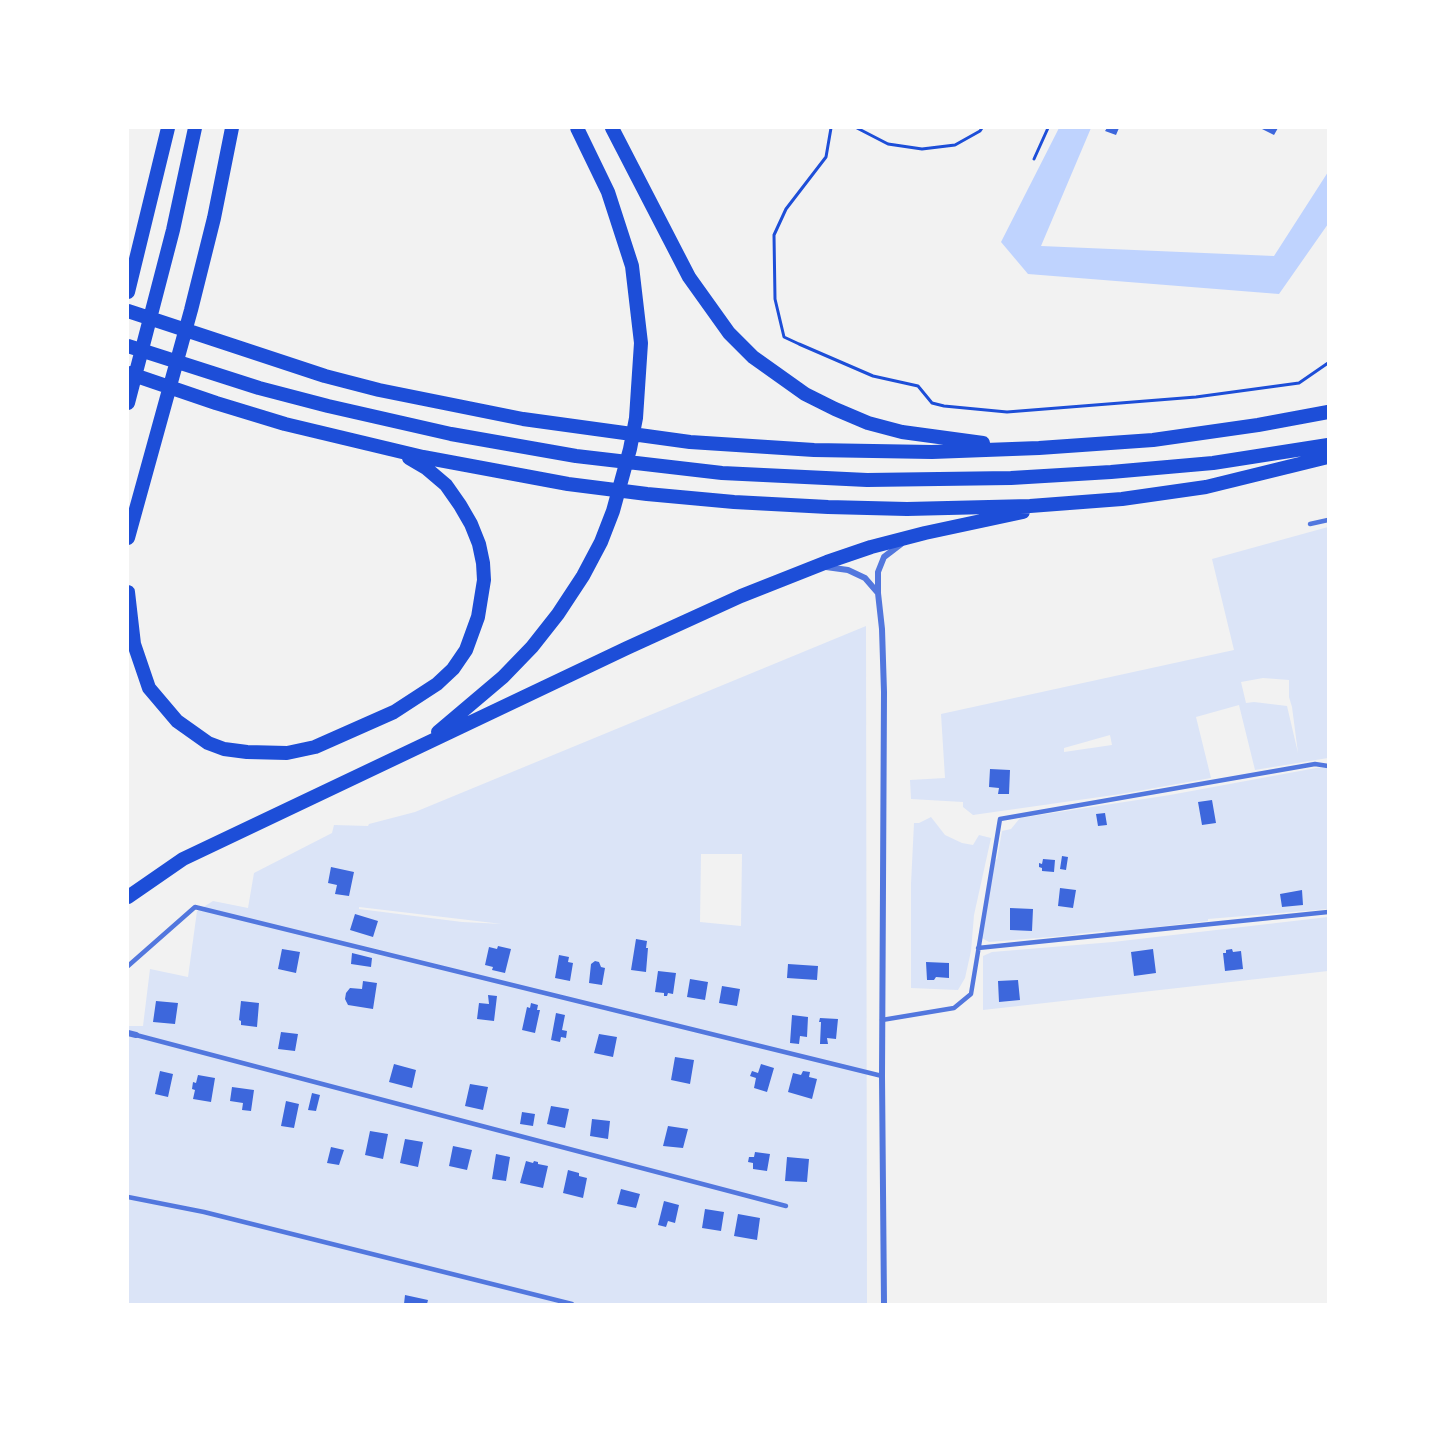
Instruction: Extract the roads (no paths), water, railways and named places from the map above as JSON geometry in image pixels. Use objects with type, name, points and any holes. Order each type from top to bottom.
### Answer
[{"type":"highway","points":[[128,292],[168,128]]},
{"type":"highway","points":[[128,403],[173,230],[195,128]]},
{"type":"highway","points":[[128,538],[208,240],[232,128]]},
{"type":"highway","points":[[417,748],[503,677],[532,647],[558,614],[583,576],[604,533],[613,512],[630,449],[638,391],[641,343],[632,266],[608,192],[578,128]]},
{"type":"highway","points":[[612,128],[689,277],[729,333],[753,357],[776,375],[835,410],[868,423],[937,438],[1039,448]]},
{"type":"highway","points":[[128,311],[326,376],[464,408],[581,429],[690,442],[814,450],[932,452],[1039,448],[1153,440],[1329,412]]},
{"type":"highway","points":[[128,346],[270,391],[451,434],[576,456],[722,473],[867,480],[1001,479],[1213,463],[1329,445]]},
{"type":"highway","points":[[128,373],[274,420],[397,451],[568,484],[734,502],[907,509],[1122,499],[1197,488],[1329,457]]},
{"type":"highway","points":[[128,592],[134,644],[149,688],[177,722],[208,743],[224,749],[247,752],[287,753],[315,747],[394,712],[437,684],[459,660],[473,634],[484,580],[479,544],[460,505],[446,485],[426,468],[397,451]]},
{"type":"highway","points":[[128,897],[183,859],[741,596],[871,547],[925,532],[1067,503]]},
{"type":"street","points":[[884,1305],[882,1020],[884,692],[878,573],[884,557],[896,547],[925,532]]},
{"type":"street","points":[[808,569],[831,566],[848,570],[865,578],[878,593]]},
{"type":"street","points":[[128,1033],[136,1035]]},
{"type":"lane","points":[[1310,524],[1329,519]]},
{"type":"lane","points":[[882,1020],[954,1008],[971,994],[1000,819],[1315,764],[1329,766]]},
{"type":"lane","points":[[128,966],[195,907],[882,1076]]},
{"type":"lane","points":[[978,948],[1329,912]]},
{"type":"lane","points":[[136,1035],[786,1206]]},
{"type":"lane","points":[[128,1197],[204,1212],[572,1305]]},
{"type":"water","points":[[1059,128],[1091,128],[1041,246],[1274,256],[1328,172],[1328,224],[1279,294],[1028,274],[1001,242]]}]
